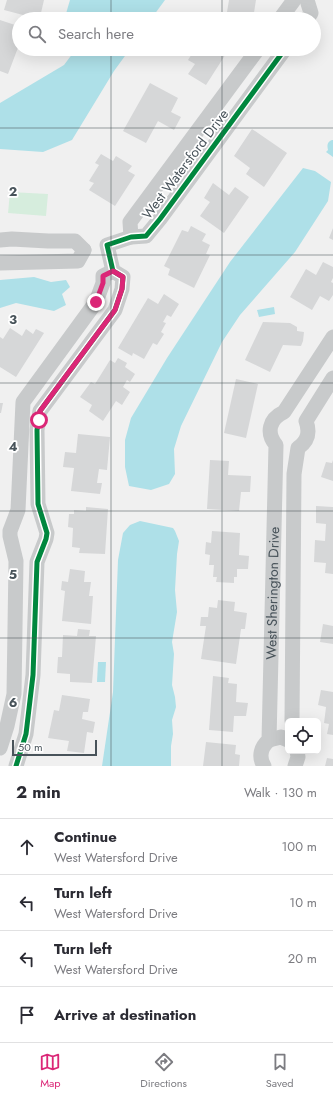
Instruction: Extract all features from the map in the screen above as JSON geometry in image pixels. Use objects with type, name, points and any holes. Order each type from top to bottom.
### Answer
[{"type":"street","points":[[285,12],[294,0]]},
{"type":"street","points":[[307,0],[311,12]]},
{"type":"street","name":"West Watersford Drive","points":[[131,237],[130,222],[253,56]]},
{"type":"street","name":"West Watersford Drive","points":[[84,250],[107,245],[131,237],[146,236],[280,56]]},
{"type":"street","points":[[0,240],[12,238],[48,241],[75,240],[84,250],[78,261],[0,263]]},
{"type":"street","points":[[16,766],[26,734],[33,675],[37,562],[47,533],[38,504],[37,430],[40,411],[115,310],[122,289],[123,277],[113,271],[107,245]]},
{"type":"street","points":[[0,748],[7,726],[14,694],[16,561],[12,533],[18,510],[23,402],[96,302],[103,283],[103,276],[113,271]]},
{"type":"street","name":"West Sherington Drive","points":[[264,766],[260,758],[262,748],[269,740],[276,445],[270,436],[271,424],[274,419],[284,412],[333,337]]},
{"type":"street","points":[[284,412],[296,413],[302,416],[306,421],[333,378]]},
{"type":"street","name":"West Sherington Drive","points":[[292,718],[294,474],[298,448],[308,437],[306,421]]},
{"type":"street","points":[[276,445],[287,450],[298,448]]},
{"type":"street","points":[[43,523],[39,519],[29,515],[19,518],[12,533],[18,549],[29,552],[39,548],[43,544]]},
{"type":"street","points":[[269,740],[281,737],[285,739]]},
{"type":"street","points":[[295,766],[298,754]]},
{"type":"green space","points":[[10,192],[48,194],[46,216],[8,213]]},
{"type":"water","points":[[70,0],[165,0],[156,12],[66,12]]},
{"type":"water","points":[[71,56],[125,56],[114,71],[72,140],[43,152],[0,149],[0,103],[64,65]]},
{"type":"water","points":[[333,140],[333,157],[326,152],[328,150],[328,143]]},
{"type":"water","points":[[303,168],[315,171],[331,182],[328,201],[295,252],[240,315],[222,342],[181,426],[174,449],[175,474],[169,484],[151,490],[129,486],[125,467],[125,440],[131,418],[167,358],[230,262]]},
{"type":"water","points":[[34,277],[51,282],[66,280],[70,287],[62,294],[66,305],[54,311],[16,303],[0,308],[0,280]]},
{"type":"water","points":[[274,307],[275,314],[259,317],[257,310]]},
{"type":"water","points":[[140,521],[173,528],[179,541],[175,590],[177,612],[172,642],[174,654],[172,685],[176,707],[172,720],[173,734],[171,746],[171,766],[102,766],[113,692],[118,560],[123,533],[130,525]]},
{"type":"water","points":[[98,662],[106,662],[105,682],[97,682]]},
{"type":"building","points":[[7,0],[44,0],[41,12],[12,12],[4,10]]},
{"type":"building","points":[[229,0],[256,0],[254,12],[227,12]]},
{"type":"building","points":[[0,20],[12,24],[12,56],[15,56],[8,74],[0,71]]},
{"type":"building","points":[[191,56],[225,56],[206,85],[188,74],[195,64],[188,60]]},
{"type":"building","points":[[150,83],[178,98],[171,112],[181,117],[174,130],[158,121],[146,143],[123,131]]},
{"type":"building","points":[[252,129],[287,153],[264,187],[246,174],[250,168],[234,156]]},
{"type":"building","points":[[101,154],[113,161],[116,156],[132,166],[128,171],[135,175],[115,206],[89,190],[94,183],[89,181],[99,165],[95,163]]},
{"type":"building","points":[[213,183],[229,195],[235,187],[249,197],[224,233],[200,216],[210,202],[204,198]]},
{"type":"building","points":[[191,226],[206,234],[202,241],[210,245],[206,254],[210,255],[194,288],[168,275],[170,269],[164,266],[182,230],[188,232]]},
{"type":"building","points":[[333,228],[333,240],[329,238]]},
{"type":"building","points":[[323,262],[333,267],[333,278],[331,282],[333,283],[333,295],[329,301],[320,296],[312,310],[290,297],[306,269],[316,275]]},
{"type":"building","points":[[164,294],[179,304],[171,317],[167,315],[163,322],[166,323],[161,332],[164,334],[157,345],[153,343],[144,359],[133,353],[132,356],[118,348],[148,298],[158,304]]},
{"type":"building","points":[[263,322],[290,323],[297,327],[297,331],[304,332],[301,346],[283,345],[270,372],[245,360]]},
{"type":"building","points":[[10,328],[22,336],[26,329],[33,334],[36,329],[44,333],[16,377],[0,367],[0,337],[3,339]]},
{"type":"building","points":[[118,358],[127,363],[125,367],[135,374],[130,382],[127,380],[123,387],[130,392],[122,405],[116,401],[103,421],[89,411],[92,405],[80,397],[91,382],[95,384],[110,360],[115,363]]},
{"type":"building","points":[[236,379],[258,384],[246,438],[224,433]]},
{"type":"building","points":[[0,403],[3,403],[1,413],[0,413]]},
{"type":"building","points":[[78,434],[110,437],[107,470],[99,469],[97,483],[102,483],[100,494],[71,491],[74,468],[63,467],[65,452],[76,453]]},
{"type":"building","points":[[210,460],[229,461],[228,475],[251,476],[250,492],[241,492],[239,511],[207,509]]},
{"type":"building","points":[[333,460],[333,481],[321,477],[326,462],[332,463]]},
{"type":"building","points":[[316,506],[333,507],[333,574],[325,573],[326,563],[314,562],[315,540],[325,541],[326,524],[316,523]]},
{"type":"building","points":[[86,507],[108,509],[105,554],[79,553],[80,548],[72,547],[73,528],[68,527],[69,514],[74,514],[74,510],[86,511]]},
{"type":"building","points":[[212,531],[240,533],[239,555],[249,556],[248,569],[237,569],[237,577],[234,577],[234,583],[216,582],[217,577],[213,577],[214,565],[209,565],[210,555],[205,554],[206,542],[211,543]]},
{"type":"building","points":[[70,569],[85,571],[84,582],[91,582],[89,596],[93,596],[91,624],[62,621],[65,591],[61,590],[62,581],[68,582]]},
{"type":"building","points":[[218,600],[235,602],[234,611],[247,613],[245,629],[241,629],[236,664],[201,659],[206,626],[200,626],[201,617],[208,617],[209,607],[217,608]]},
{"type":"building","points":[[323,624],[333,626],[333,644],[320,642]]},
{"type":"building","points":[[78,629],[90,630],[89,636],[96,636],[92,683],[70,682],[70,674],[57,673],[58,657],[62,657],[63,635],[77,636]]},
{"type":"building","points":[[213,676],[229,678],[228,683],[237,684],[236,702],[248,703],[246,716],[234,716],[233,732],[209,730]]},
{"type":"building","points":[[321,690],[333,692],[333,735],[327,734],[329,724],[324,723],[326,707],[318,705]]},
{"type":"building","points":[[62,695],[90,699],[88,712],[83,712],[82,719],[95,722],[93,733],[87,732],[84,753],[67,751],[69,741],[48,738],[54,710],[59,711]]},
{"type":"building","points":[[206,742],[236,745],[235,754],[240,755],[239,766],[203,766]]},
{"type":"building","points":[[327,758],[333,759],[333,766],[325,766]]},
{"type":"cycle path","points":[[16,766],[26,734],[33,675],[37,562],[47,533],[38,504],[37,430],[40,411],[115,310],[122,289],[123,277],[113,271],[107,245],[131,237],[146,236],[280,56]]},
{"type":"route","points":[[39,420],[40,411],[115,310],[122,289],[123,277],[113,271],[103,276],[103,283],[96,302]]}]
